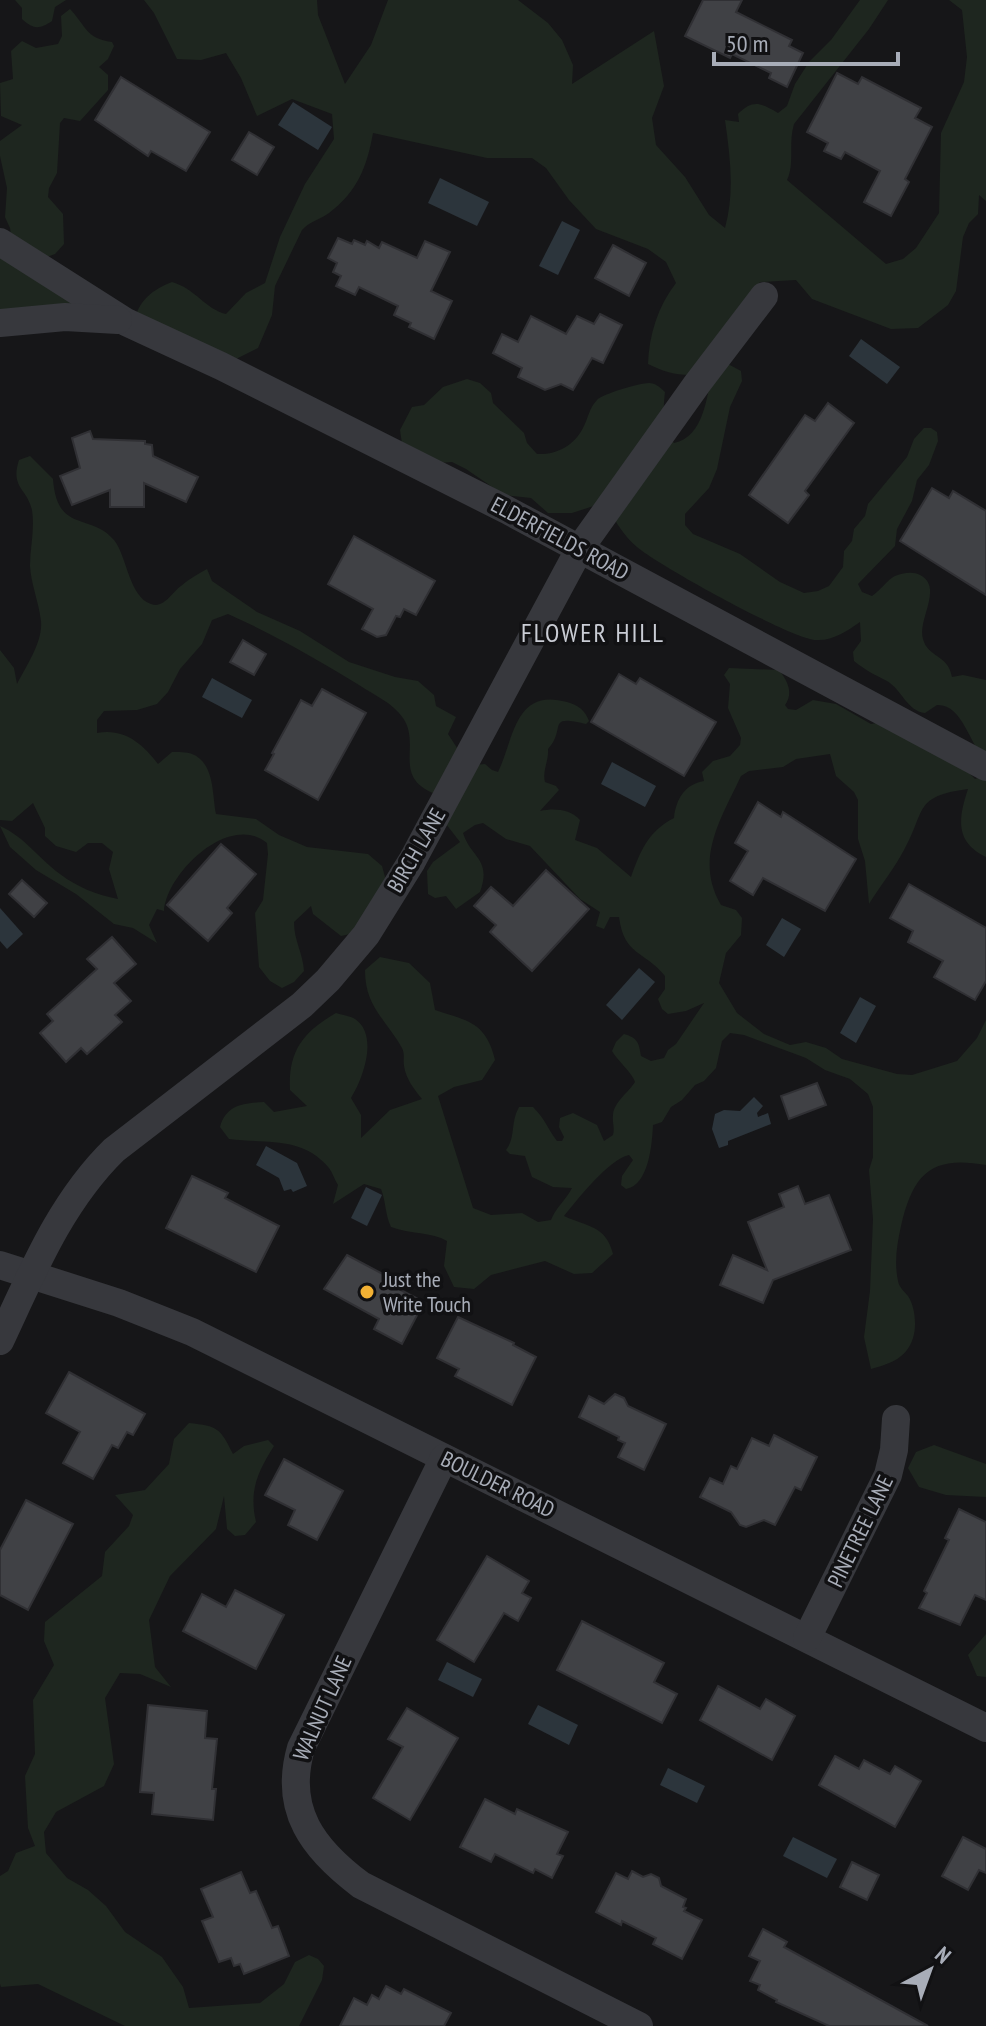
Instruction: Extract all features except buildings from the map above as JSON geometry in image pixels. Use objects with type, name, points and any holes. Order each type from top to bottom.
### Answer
[{"type":"street","name":"ELDERFIELDS ROAD","points":[[0,242],[126,322],[221,366],[580,548],[986,767]]},
{"type":"street","name":"BIRCH LANE","points":[[0,1341],[59,1219],[91,1173],[114,1150],[302,1005],[366,935],[412,861],[580,548],[764,296]]},
{"type":"street","name":"ELDERFIELDS ROAD","points":[[0,323],[65,317],[126,322]]},
{"type":"street","name":"BOULDER ROAD","points":[[0,1265],[169,1322],[316,1392],[986,1728]]},
{"type":"street","name":"PINETREE LANE","points":[[807,1638],[888,1475],[894,1450],[896,1419]]},
{"type":"street","name":"WALNUT LANE","points":[[444,1458],[301,1748],[295,1771],[298,1807],[317,1845],[361,1885],[639,2026]]},
{"type":"shaded area","points":[[15,0],[66,0],[55,7],[52,21],[37,27],[22,19],[22,8]]},
{"type":"shaded area","points":[[144,0],[317,0],[318,15],[345,84],[371,45],[388,0],[518,0],[548,23],[562,40],[573,65],[572,84],[654,31],[664,86],[652,118],[656,145],[685,177],[709,215],[725,228],[731,188],[725,120],[739,122],[738,114],[753,104],[778,113],[787,106],[795,84],[809,62],[831,40],[860,0],[888,0],[794,124],[787,180],[886,264],[903,259],[916,248],[939,213],[941,133],[964,82],[967,57],[962,10],[949,0],[986,0],[986,201],[979,195],[978,214],[969,223],[963,237],[956,291],[948,305],[918,328],[891,329],[812,299],[796,280],[760,282],[749,299],[728,364],[741,371],[742,381],[730,407],[717,469],[709,488],[685,514],[685,525],[693,534],[740,554],[780,582],[804,593],[818,591],[829,586],[843,567],[844,551],[852,541],[854,529],[865,516],[868,504],[907,457],[914,439],[924,428],[937,432],[938,441],[929,465],[917,480],[912,501],[897,529],[895,546],[858,584],[862,592],[872,596],[901,574],[917,574],[927,580],[930,596],[922,631],[926,645],[946,664],[952,677],[963,675],[986,680],[986,760],[953,711],[937,705],[925,713],[919,711],[887,681],[854,661],[853,652],[861,641],[860,622],[828,639],[816,640],[780,628],[696,584],[637,547],[615,521],[606,502],[572,513],[548,513],[531,498],[504,495],[452,462],[439,463],[402,444],[400,430],[412,407],[424,405],[443,387],[467,379],[480,383],[491,393],[493,403],[524,433],[527,443],[537,454],[558,451],[575,440],[592,406],[600,398],[644,383],[651,383],[665,392],[665,426],[674,443],[692,433],[698,424],[712,372],[679,374],[648,364],[656,321],[676,283],[666,262],[648,249],[596,229],[569,200],[546,168],[532,158],[487,158],[373,133],[368,157],[354,187],[339,205],[302,230],[275,286],[272,315],[258,348],[236,359],[134,322],[147,297],[172,282],[226,314],[246,293],[265,283],[280,237],[305,184],[334,139],[332,114],[292,99],[257,116],[241,78],[226,53],[201,60],[177,59]]},
{"type":"shaded area","points":[[70,9],[91,35],[112,42],[114,46],[108,59],[99,67],[108,75],[108,90],[80,121],[64,118],[60,123],[57,173],[48,197],[63,214],[64,244],[55,254],[44,258],[126,322],[0,323],[0,242],[13,249],[5,217],[7,188],[0,141],[22,125],[1,116],[0,83],[13,79],[11,51],[22,41],[36,48],[58,44],[62,36],[61,16]]},
{"type":"shaded area","points":[[293,102],[332,127],[318,150],[278,125]]},
{"type":"shaded area","points":[[440,178],[489,202],[477,226],[428,203]]},
{"type":"shaded area","points":[[562,221],[580,230],[558,275],[539,266]]},
{"type":"shaded area","points":[[861,339],[900,367],[887,384],[849,356]]},
{"type":"shaded area","points":[[30,456],[53,479],[61,508],[68,515],[95,526],[114,540],[133,585],[144,600],[160,604],[207,569],[212,581],[257,612],[300,631],[349,662],[418,681],[434,695],[436,706],[456,717],[448,734],[463,757],[474,765],[485,764],[498,772],[519,719],[536,702],[549,699],[578,706],[589,721],[586,724],[565,721],[559,725],[548,749],[544,778],[545,782],[559,790],[540,811],[562,810],[576,816],[580,820],[575,840],[597,848],[631,877],[651,836],[674,818],[683,794],[692,785],[704,781],[702,772],[713,761],[730,756],[740,745],[741,738],[728,708],[730,684],[724,675],[729,668],[779,670],[788,687],[789,696],[785,705],[788,709],[796,710],[813,700],[836,704],[871,724],[887,721],[955,759],[975,779],[986,775],[986,857],[964,837],[961,820],[968,789],[938,796],[929,801],[919,815],[900,857],[869,904],[865,861],[858,839],[858,800],[854,792],[836,776],[830,754],[796,759],[783,767],[749,771],[741,776],[713,839],[710,855],[713,888],[721,905],[736,910],[742,918],[741,935],[726,953],[719,983],[737,1013],[764,1034],[790,1045],[806,1042],[826,1048],[842,1059],[912,1075],[957,1061],[977,1038],[986,1020],[986,1165],[951,1163],[927,1172],[912,1193],[901,1226],[896,1267],[899,1283],[914,1311],[915,1322],[907,1351],[891,1362],[871,1369],[864,1337],[870,1291],[873,1219],[869,1170],[873,1157],[873,1107],[868,1094],[850,1079],[825,1070],[806,1058],[744,1035],[730,1033],[722,1041],[716,1068],[671,1107],[662,1122],[653,1125],[648,1163],[640,1180],[626,1189],[621,1185],[622,1176],[633,1160],[629,1155],[621,1158],[594,1181],[564,1216],[594,1228],[610,1244],[613,1254],[592,1273],[574,1274],[545,1261],[491,1275],[474,1289],[454,1287],[444,1266],[447,1241],[391,1227],[381,1189],[364,1184],[333,1204],[338,1185],[329,1168],[307,1150],[282,1143],[229,1139],[220,1127],[226,1114],[236,1107],[264,1102],[274,1112],[307,1106],[290,1090],[295,1054],[306,1035],[336,1013],[355,1019],[366,1035],[364,1069],[351,1098],[361,1115],[361,1138],[390,1110],[422,1099],[407,1075],[402,1048],[372,1003],[366,983],[365,970],[380,957],[409,963],[430,983],[435,1010],[481,1030],[495,1060],[482,1080],[454,1087],[438,1096],[473,1208],[491,1215],[522,1213],[538,1222],[551,1220],[572,1188],[553,1187],[532,1177],[525,1156],[510,1154],[506,1150],[519,1107],[533,1107],[557,1141],[562,1141],[564,1137],[559,1127],[560,1118],[573,1113],[597,1125],[604,1141],[613,1135],[616,1106],[635,1082],[612,1051],[616,1042],[624,1034],[637,1042],[641,1056],[651,1061],[664,1058],[704,1003],[668,1014],[658,999],[665,989],[665,976],[630,946],[619,917],[610,917],[604,929],[596,926],[600,912],[580,899],[530,846],[506,839],[483,823],[463,833],[482,865],[484,872],[480,892],[456,909],[446,896],[435,898],[428,894],[427,871],[433,862],[460,842],[446,824],[438,795],[415,780],[411,771],[410,739],[403,718],[383,700],[327,666],[228,614],[212,620],[202,644],[180,669],[168,692],[157,704],[137,710],[104,711],[97,720],[97,733],[116,733],[132,739],[158,764],[172,752],[190,753],[199,758],[209,772],[216,814],[256,819],[279,835],[307,847],[368,854],[382,866],[388,888],[355,933],[341,936],[313,914],[311,906],[294,922],[304,971],[294,982],[282,988],[270,981],[259,967],[255,913],[263,900],[267,843],[252,835],[236,835],[219,841],[188,864],[176,880],[164,911],[157,909],[149,925],[157,943],[133,928],[114,924],[76,894],[36,870],[10,847],[0,826],[17,836],[67,879],[88,890],[118,899],[109,869],[113,852],[102,843],[88,843],[76,852],[56,846],[45,836],[45,828],[33,803],[12,821],[0,820],[0,650],[14,668],[17,684],[33,654],[41,629],[30,566],[32,510],[17,477],[19,460]]},
{"type":"shaded area","points":[[212,678],[252,700],[242,718],[202,697]]},
{"type":"shaded area","points":[[612,762],[656,786],[645,807],[601,784]]},
{"type":"shaded area","points":[[0,908],[23,934],[7,949],[0,941]]},
{"type":"shaded area","points":[[782,918],[801,929],[784,957],[766,945]]},
{"type":"shaded area","points":[[639,968],[655,982],[622,1020],[606,1005]]},
{"type":"shaded area","points":[[860,997],[876,1006],[856,1043],[840,1033]]},
{"type":"shaded area","points":[[754,1097],[763,1106],[757,1113],[758,1117],[768,1113],[771,1124],[728,1141],[728,1145],[719,1148],[712,1129],[715,1114],[724,1110],[740,1111]]},
{"type":"shaded area","points":[[266,1146],[297,1163],[307,1186],[293,1192],[291,1189],[284,1191],[279,1178],[256,1165]]},
{"type":"shaded area","points":[[366,1187],[382,1195],[367,1226],[351,1218]]},
{"type":"shaded area","points":[[189,1423],[217,1430],[233,1454],[244,1446],[268,1440],[274,1446],[256,1482],[253,1501],[256,1522],[245,1535],[235,1536],[227,1529],[224,1496],[216,1529],[170,1576],[149,1620],[155,1667],[171,1687],[140,1674],[120,1673],[105,1698],[114,1764],[104,1786],[56,1812],[44,1832],[46,1853],[67,1878],[88,1890],[106,1906],[125,1932],[162,1957],[183,1987],[189,2008],[260,2003],[284,1984],[295,1962],[309,1955],[318,1959],[324,1966],[322,1980],[299,2026],[125,2026],[38,1984],[1,1987],[0,1984],[0,1876],[8,1871],[16,1853],[35,1846],[28,1828],[25,1776],[35,1754],[33,1700],[54,1665],[44,1641],[45,1622],[102,1576],[105,1552],[129,1526],[133,1515],[115,1495],[145,1490],[169,1464],[174,1439]]},
{"type":"shaded area","points":[[934,1445],[986,1464],[986,1497],[946,1495],[919,1487],[908,1468],[916,1452]]},
{"type":"shaded area","points":[[986,1634],[986,1677],[977,1676],[968,1655]]},
{"type":"shaded area","points":[[447,1662],[482,1679],[473,1697],[438,1680]]},
{"type":"shaded area","points":[[538,1705],[578,1725],[569,1745],[528,1724]]},
{"type":"shaded area","points":[[668,1768],[705,1786],[697,1803],[660,1785]]},
{"type":"shaded area","points":[[793,1837],[837,1859],[827,1878],[783,1856]]},
{"type":"place","name":"Just the Write Touch","points":[[367,1292]]},
{"type":"district","name":"FLOWER HILL","points":[[593,632]]}]
